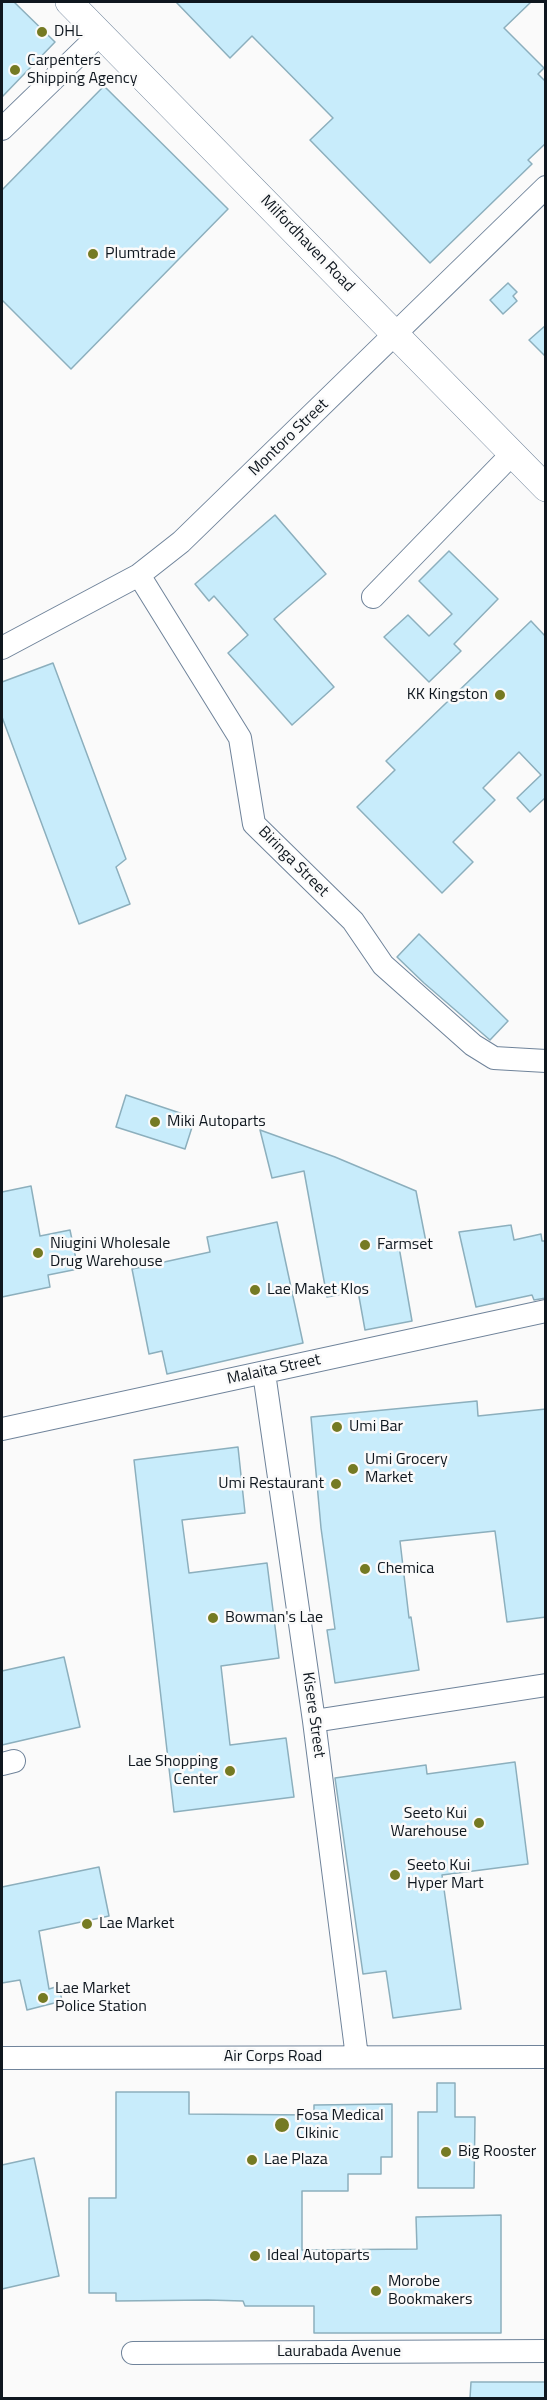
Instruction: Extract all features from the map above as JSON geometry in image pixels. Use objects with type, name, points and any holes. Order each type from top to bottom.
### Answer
[{"type":"main road","name":"Milfordhaven Road","points":[[69,2],[546,488]]},
{"type":"street","points":[[2,129],[100,34]]},
{"type":"street","name":"Montoro Street","points":[[2,648],[139,575],[181,542],[546,187]]},
{"type":"street","points":[[373,597],[512,454]]},
{"type":"street","name":"Biringa Street","points":[[139,575],[240,738],[254,824],[353,921],[384,965],[473,1045],[494,1058],[546,1061]]},
{"type":"street","name":"Malaita Street","points":[[2,1429],[546,1311]]},
{"type":"street","name":"Kisere Street","points":[[264,1373],[314,1722],[357,2057]]},
{"type":"street","points":[[314,1722],[546,1685]]},
{"type":"street","name":"Air Corps Road","points":[[2,2058],[546,2057]]},
{"type":"street","name":"Laurabada Avenue","points":[[134,2353],[546,2351]]},
{"type":"building","name":"Carpenters Shipping Agency","points":[[2,2],[14,2],[55,42],[2,97]]},
{"type":"building","points":[[176,2],[531,2],[504,28],[544,68],[538,74],[546,82],[546,143],[528,160],[532,164],[430,263],[310,140],[333,118],[252,36],[230,58]]},
{"type":"building","name":"Plumtrade","points":[[104,86],[228,209],[71,369],[2,300],[2,190]]},
{"type":"building","points":[[508,283],[517,292],[513,296],[517,301],[503,314],[490,300]]},
{"type":"building","points":[[546,325],[546,357],[529,340]]},
{"type":"building","points":[[275,515],[326,574],[274,619],[334,687],[292,725],[228,653],[248,635],[214,596],[209,601],[195,584]]},
{"type":"building","points":[[449,551],[498,599],[454,644],[461,651],[429,682],[384,637],[408,615],[429,636],[452,614],[419,581]]},
{"type":"building","name":"KK Kingston","points":[[531,621],[546,637],[546,797],[530,812],[517,798],[541,775],[519,752],[483,788],[495,800],[453,842],[473,862],[442,893],[357,807],[395,770],[386,761]]},
{"type":"building","points":[[53,663],[126,859],[116,867],[130,904],[79,924],[2,717],[2,682]]},
{"type":"building","points":[[419,934],[508,1021],[490,1040],[397,957]]},
{"type":"building","name":"Miki Autoparts","points":[[126,1095],[195,1118],[185,1149],[116,1127]]},
{"type":"building","name":"Farmset","points":[[260,1130],[335,1157],[416,1191],[426,1242],[399,1247],[412,1321],[365,1330],[358,1291],[327,1297],[304,1171],[272,1178]]},
{"type":"building","name":"Niugini Wholesale Drug Warehouse","points":[[31,1186],[40,1236],[70,1230],[78,1269],[48,1275],[50,1287],[2,1297],[2,1192]]},
{"type":"building","points":[[277,1222],[303,1343],[167,1374],[162,1351],[149,1354],[132,1269],[210,1252],[207,1237]]},
{"type":"building","points":[[511,1225],[514,1240],[541,1234],[542,1241],[546,1241],[546,1298],[534,1300],[532,1295],[476,1307],[459,1232]]},
{"type":"building","points":[[477,1401],[478,1416],[546,1409],[546,1617],[507,1622],[495,1531],[400,1541],[409,1618],[411,1617],[419,1670],[335,1683],[327,1630],[335,1629],[321,1528],[311,1417]]},
{"type":"building","points":[[238,1447],[245,1513],[182,1520],[189,1573],[267,1563],[279,1658],[221,1666],[230,1745],[286,1738],[294,1797],[174,1812],[134,1460]]},
{"type":"building","points":[[64,1657],[80,1727],[2,1745],[2,1671]]},
{"type":"building","name":"Seeto Kui Hyper Mart","points":[[515,1762],[528,1864],[442,1875],[461,2009],[393,2018],[386,1971],[363,1974],[335,1778],[426,1765],[427,1774]]},
{"type":"building","points":[[99,1867],[109,1916],[39,1931],[49,1989],[59,1986],[62,2001],[27,2010],[20,1980],[2,1983],[2,1887]]},
{"type":"building","name":"Big Rooster","points":[[437,2083],[455,2083],[455,2117],[475,2117],[474,2188],[418,2188],[418,2112],[437,2112]]},
{"type":"building","points":[[116,2092],[189,2092],[189,2114],[314,2115],[314,2105],[392,2104],[392,2157],[381,2157],[381,2174],[348,2174],[348,2191],[302,2191],[302,2250],[417,2249],[416,2217],[501,2215],[501,2333],[314,2333],[314,2306],[245,2306],[243,2301],[208,2300],[116,2301],[116,2293],[89,2293],[89,2198],[116,2198]]},
{"type":"building","points":[[34,2158],[59,2276],[2,2289],[2,2165]]},
{"type":"building","points":[[471,2382],[546,2382],[546,2398],[470,2398]]},
{"type":"place","name":"DHL","points":[[42,32]]},
{"type":"place","name":"Carpenters Shipping Agency","points":[[15,70]]},
{"type":"place","name":"Plumtrade","points":[[93,254]]},
{"type":"place","name":"KK Kingston","points":[[500,695]]},
{"type":"place","name":"Miki Autoparts","points":[[155,1122]]},
{"type":"place","name":"Farmset","points":[[365,1245]]},
{"type":"place","name":"Niugini Wholesale Drug Warehouse","points":[[38,1253]]},
{"type":"place","name":"Lae Maket Klos","points":[[255,1290]]},
{"type":"place","name":"Umi Bar","points":[[337,1427]]},
{"type":"place","name":"Umi Grocery Market","points":[[353,1469]]},
{"type":"place","name":"Umi Restaurant","points":[[336,1484]]},
{"type":"place","name":"Chemica","points":[[365,1569]]},
{"type":"place","name":"Bowman's Lae","points":[[213,1618]]},
{"type":"place","name":"Lae Shopping Center","points":[[230,1771]]},
{"type":"place","name":"Seeto Kui Warehouse","points":[[479,1823]]},
{"type":"place","name":"Seeto Kui Hyper Mart","points":[[395,1875]]},
{"type":"place","name":"Lae Market","points":[[87,1924]]},
{"type":"place","name":"Lae Market Police Station","points":[[43,1998]]},
{"type":"place","name":"Fosa Medical Clkinic","points":[[282,2125]]},
{"type":"place","name":"Big Rooster","points":[[446,2152]]},
{"type":"place","name":"Lae Plaza","points":[[252,2160]]},
{"type":"place","name":"Ideal Autoparts","points":[[255,2256]]},
{"type":"place","name":"Morobe Bookmakers","points":[[376,2291]]}]
